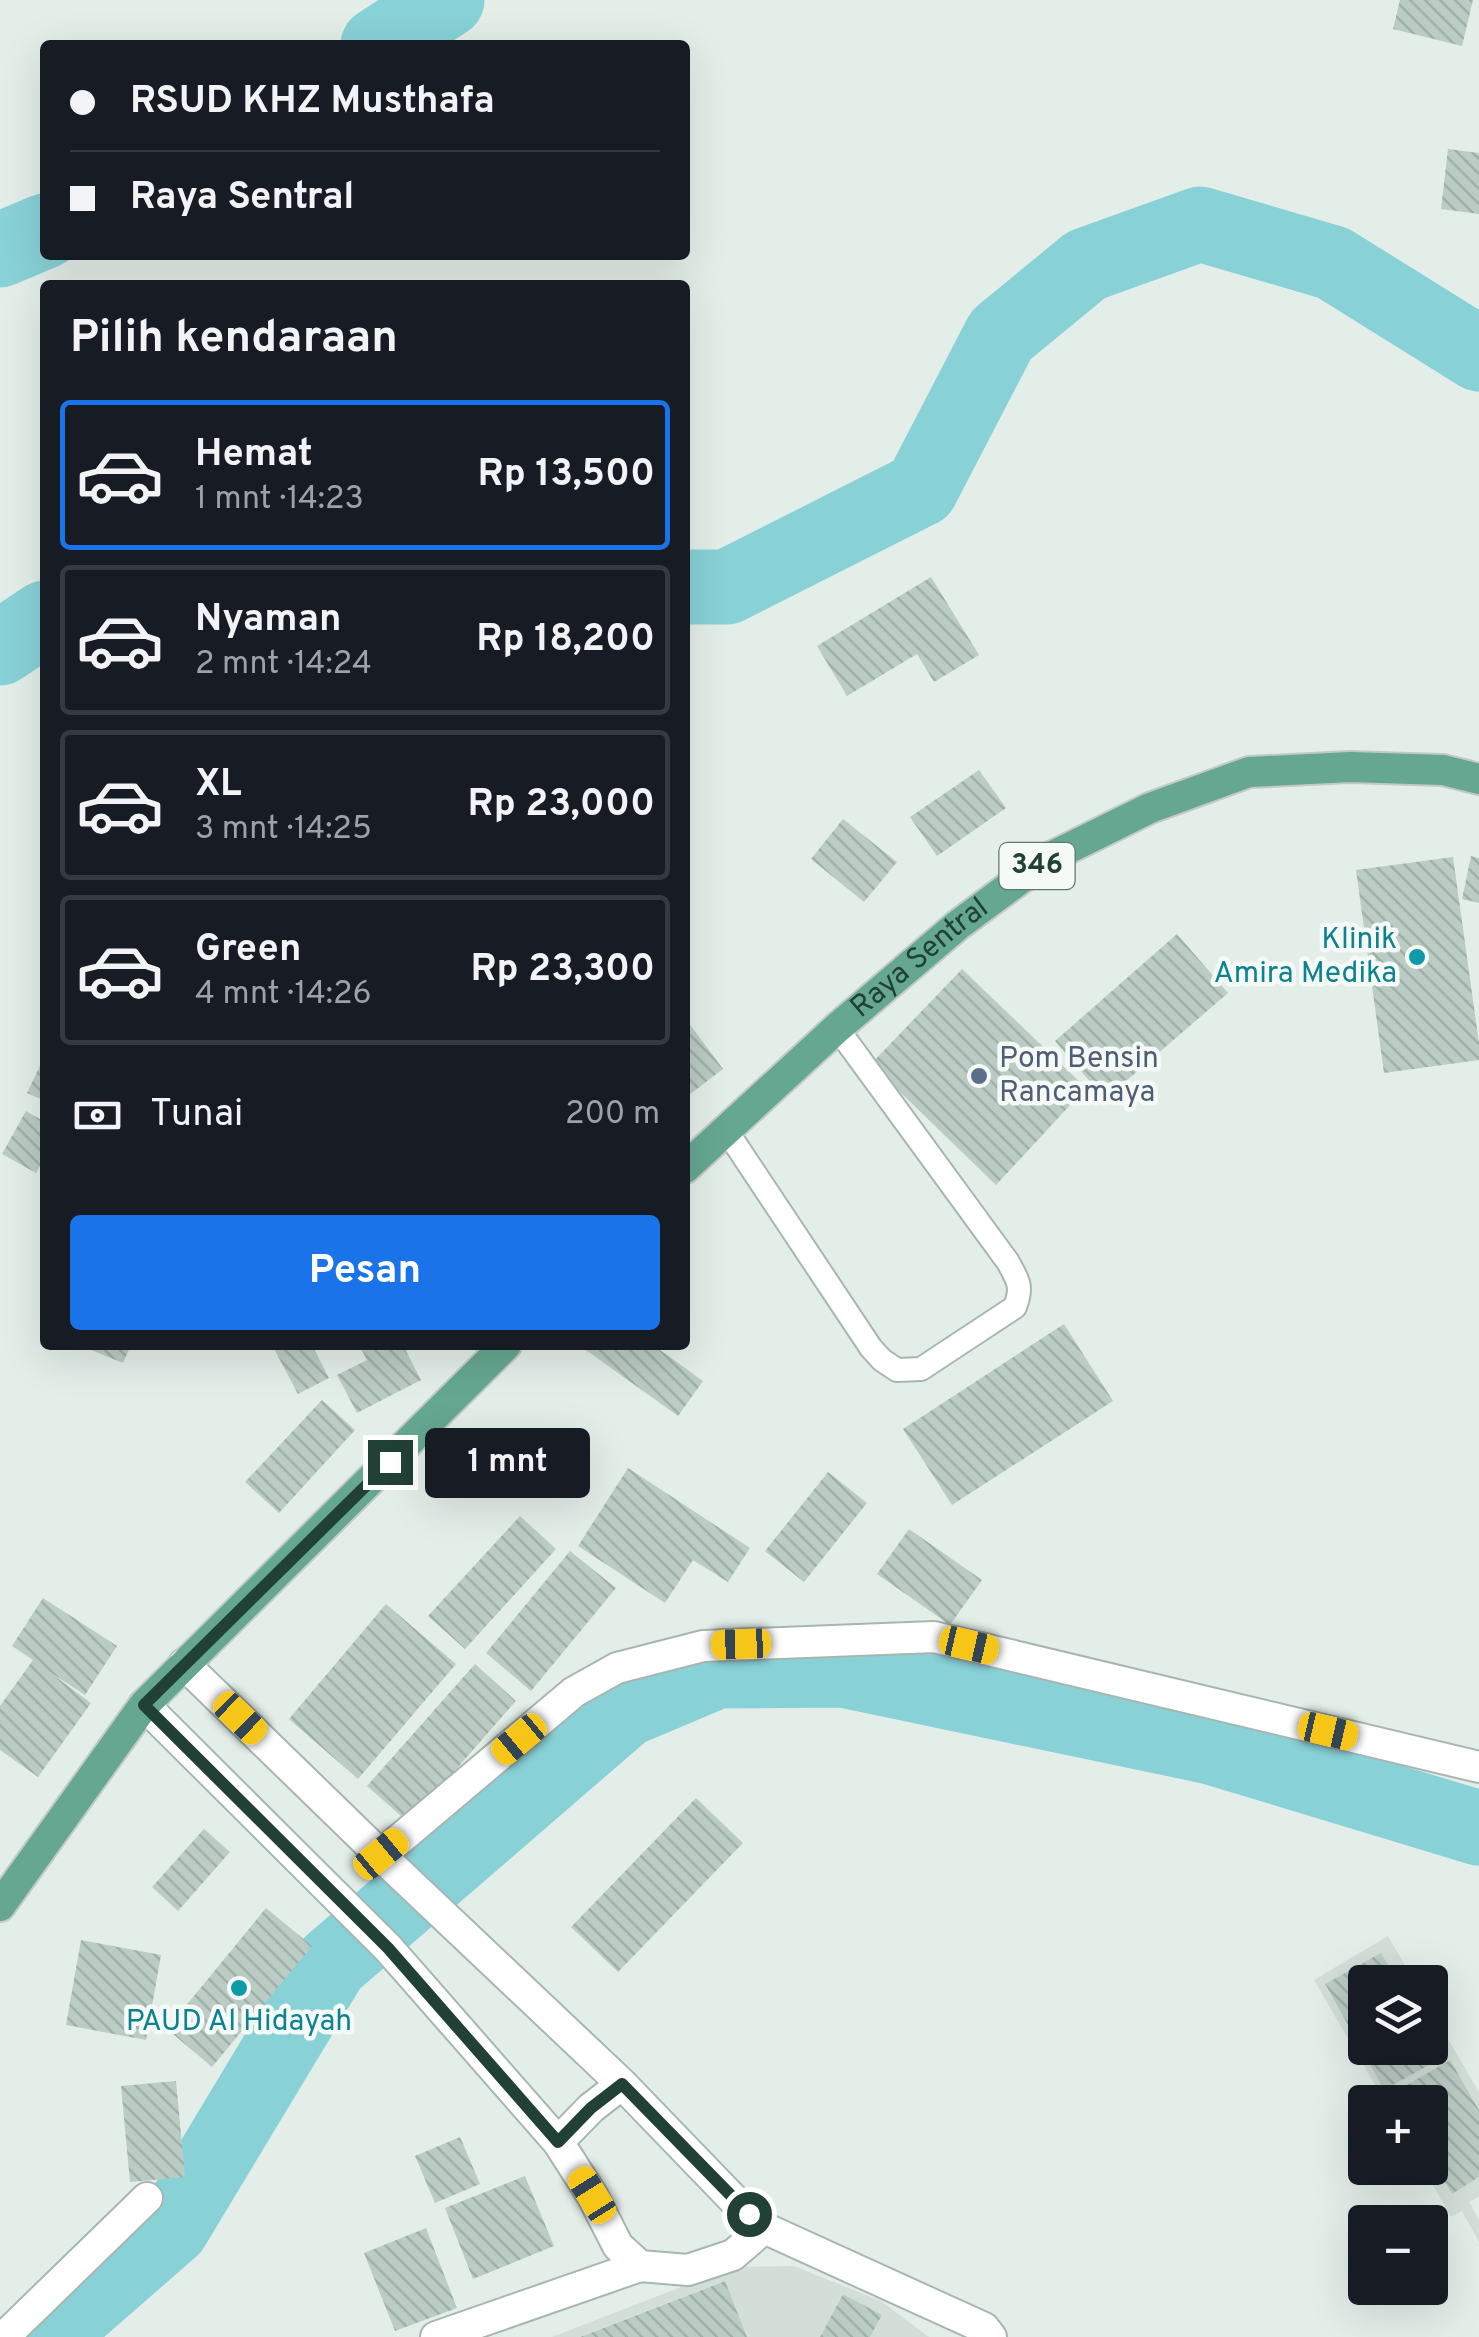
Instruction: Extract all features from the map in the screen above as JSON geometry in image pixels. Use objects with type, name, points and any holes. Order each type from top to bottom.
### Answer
[{"type":"main road","name":"Raya Sentral","points":[[690,1163],[837,1028],[958,924],[1047,859],[1150,808],[1249,772],[1443,770],[1479,779]]},
{"type":"main road","points":[[0,1906],[144,1705],[501,1350]]},
{"type":"street","points":[[390,1864],[574,1692],[617,1668],[702,1646],[934,1637],[1479,1766]]},
{"type":"street","points":[[184,1664],[622,2084],[764,2228],[968,2320],[984,2328],[991,2337]]},
{"type":"street","points":[[144,1705],[388,1948],[558,2142],[618,2246],[640,2266]]},
{"type":"street","points":[[558,2142],[591,2108],[622,2084]]},
{"type":"street","points":[[4,2337],[146,2198]]},
{"type":"street","points":[[436,2337],[640,2266],[688,2270],[732,2254],[764,2228]]},
{"type":"lane","points":[[726,1130],[871,1348],[897,1370],[921,1369],[1015,1307],[1021,1292],[1008,1262],[837,1028]]},
{"type":"shaded area","points":[[1388,1936],[1405,1965],[1388,1965],[1381,1953],[1360,1965],[1348,1965],[1348,1972],[1325,1985],[1348,2026],[1348,2038],[1314,1980]]},
{"type":"shaded area","points":[[1448,2039],[1479,2092],[1479,2110],[1450,2061]]},
{"type":"shaded area","points":[[1363,2065],[1370,2065],[1381,2085],[1375,2085]]},
{"type":"shaded area","points":[[1429,2065],[1443,2065],[1408,2085],[1393,2085]]},
{"type":"shaded area","points":[[1479,2177],[1479,2196],[1469,2202],[1479,2220],[1479,2242],[1462,2211],[1451,2217],[1448,2205],[1444,2205],[1433,2185],[1447,2185],[1452,2193]]},
{"type":"shaded area","points":[[794,2266],[881,2301],[929,2337],[870,2337],[881,2315],[843,2294],[820,2337],[747,2337],[724,2281],[579,2337],[552,2337],[733,2267]]},
{"type":"building","points":[[1400,0],[1473,0],[1462,46],[1393,29]]},
{"type":"building","points":[[1448,149],[1479,153],[1479,214],[1441,209]]},
{"type":"building","points":[[931,577],[979,655],[934,682],[917,654],[847,696],[817,646]]},
{"type":"building","points":[[979,770],[1006,808],[937,856],[910,817]]},
{"type":"building","points":[[843,819],[897,862],[864,902],[811,859]]},
{"type":"building","points":[[1471,856],[1479,858],[1479,903],[1462,899]]},
{"type":"building","name":"Klinik Amira Medika","points":[[1453,857],[1479,1060],[1384,1073],[1356,870]]},
{"type":"building","points":[[1177,934],[1228,993],[1105,1099],[1055,1041]]},
{"type":"building","name":"Pom Bensin Rancamaya","points":[[962,969],[1086,1088],[996,1185],[871,1064]]},
{"type":"building","points":[[690,1025],[723,1069],[690,1094]]},
{"type":"building","points":[[40,1066],[40,1099],[27,1093]]},
{"type":"building","points":[[26,1111],[40,1119],[40,1166],[36,1173],[2,1154]]},
{"type":"building","points":[[1064,1324],[1113,1401],[952,1505],[903,1429]]},
{"type":"building","points":[[91,1350],[129,1350],[123,1363]]},
{"type":"building","points":[[275,1350],[315,1350],[329,1378],[298,1394]]},
{"type":"building","points":[[362,1350],[406,1350],[421,1380],[357,1413],[337,1375],[367,1360]]},
{"type":"building","points":[[586,1350],[660,1350],[703,1381],[678,1416]]},
{"type":"building","points":[[322,1400],[355,1430],[279,1513],[245,1482]]},
{"type":"building","points":[[628,1468],[750,1548],[728,1582],[693,1560],[665,1603],[578,1546]]},
{"type":"building","points":[[828,1472],[867,1503],[804,1582],[765,1551]]},
{"type":"building","points":[[520,1516],[556,1549],[465,1649],[428,1616]]},
{"type":"building","points":[[909,1529],[982,1580],[950,1625],[877,1574]]},
{"type":"building","points":[[570,1551],[616,1588],[531,1691],[486,1653]]},
{"type":"building","points":[[43,1598],[117,1646],[85,1695],[48,1671],[91,1703],[38,1777],[0,1750],[0,1706],[33,1660],[12,1646]]},
{"type":"building","points":[[386,1604],[456,1664],[358,1779],[289,1719]]},
{"type":"building","points":[[475,1664],[516,1701],[409,1823],[367,1786]]},
{"type":"building","points":[[696,1798],[743,1843],[618,1972],[571,1927]]},
{"type":"building","points":[[204,1829],[230,1852],[178,1911],[152,1887]]},
{"type":"building","name":"PAUD Al Hidayah","points":[[266,1908],[312,1946],[212,2067],[167,2029]]},
{"type":"building","points":[[81,1940],[161,1955],[146,2040],[66,2025]]},
{"type":"building","points":[[1381,1953],[1388,1965],[1359,1965]]},
{"type":"building","points":[[1348,1971],[1348,2025],[1325,1984]]},
{"type":"building","points":[[1448,2061],[1479,2110],[1479,2177],[1452,2194],[1447,2185],[1448,2085],[1407,2085],[1448,2065]]},
{"type":"building","points":[[1370,2065],[1429,2065],[1393,2085],[1381,2085]]},
{"type":"building","points":[[176,2081],[185,2177],[130,2182],[121,2086]]},
{"type":"building","points":[[460,2137],[480,2184],[435,2203],[415,2156]]},
{"type":"building","points":[[525,2176],[554,2246],[473,2279],[445,2208]]},
{"type":"building","points":[[426,2228],[457,2308],[395,2331],[364,2253]]},
{"type":"building","points":[[725,2281],[747,2337],[580,2337]]},
{"type":"building","points":[[843,2294],[882,2315],[870,2337],[820,2337]]},
{"type":"waterway","points":[[386,40],[447,0]]},
{"type":"waterway","points":[[690,587],[727,587],[921,489],[1001,335],[1086,265],[1200,224],[1333,263],[1479,354]]},
{"type":"waterway","points":[[0,250],[40,233]]},
{"type":"waterway","points":[[0,648],[40,621]]},
{"type":"waterway","points":[[44,2337],[172,2228],[331,1964],[625,1710],[717,1671],[843,1670],[1211,1747],[1479,1828]]},
{"type":"place","name":"Klinik Amira Medika","points":[[1417,957]]},
{"type":"place","name":"Pom Bensin Rancamaya","points":[[979,1076]]},
{"type":"place","name":"PAUD Al Hidayah","points":[[239,1988]]},
{"type":"route","points":[[390,1462],[144,1705],[388,1948],[558,2142],[591,2108],[622,2084],[749,2214]]}]
